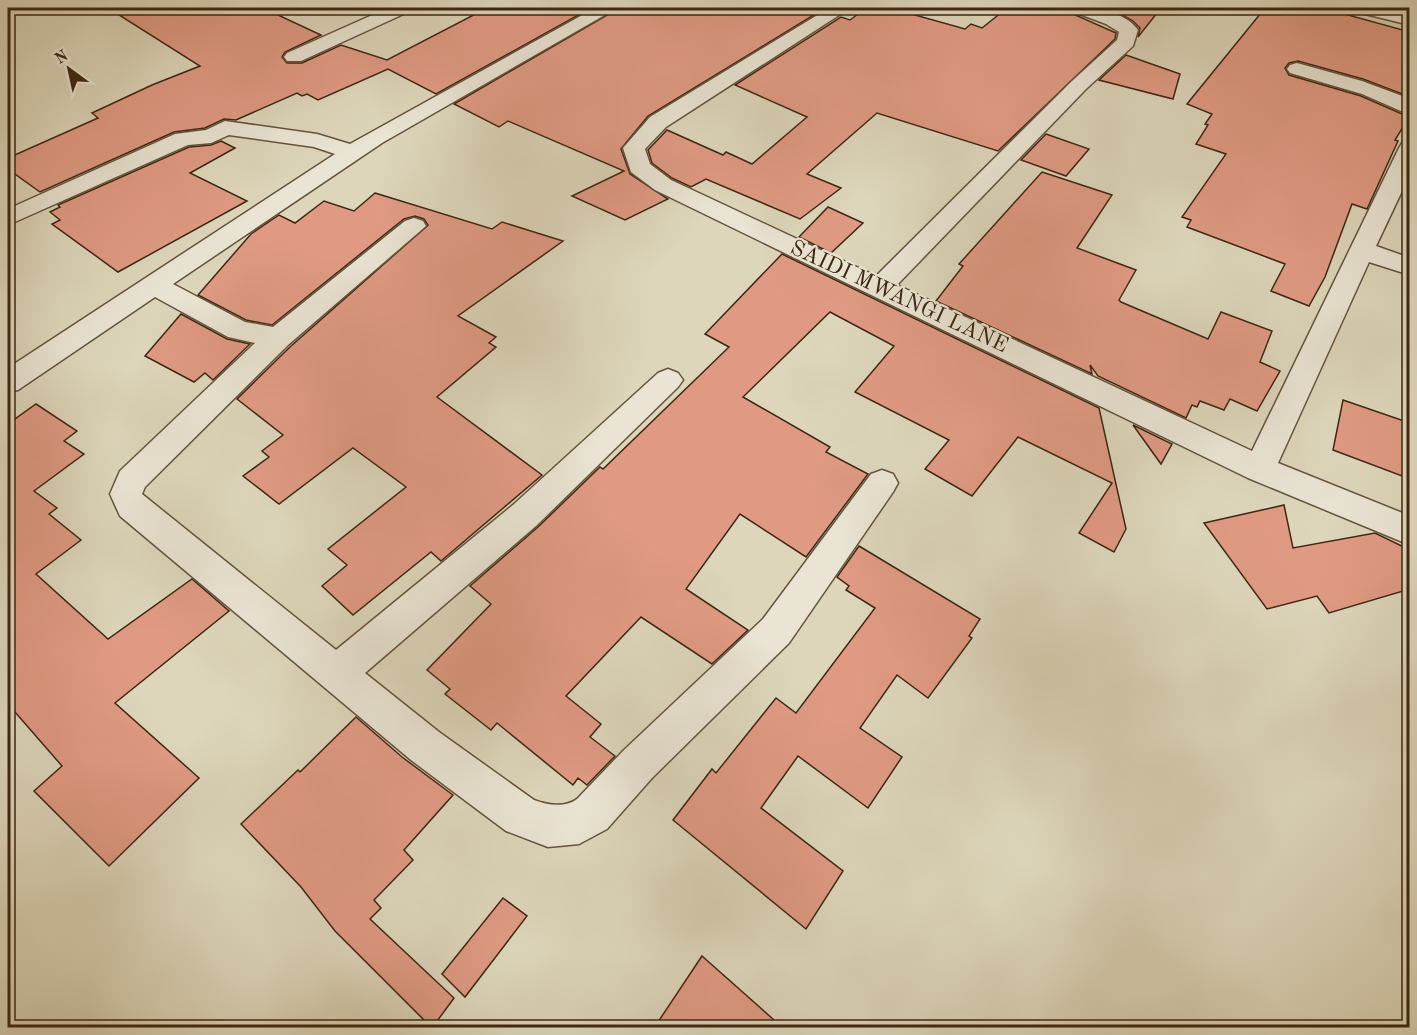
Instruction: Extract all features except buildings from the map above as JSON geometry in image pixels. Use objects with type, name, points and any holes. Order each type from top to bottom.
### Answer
[{"type":"street","points":[[294,57],[402,8]]},
{"type":"street","points":[[8,382],[351,152],[608,8]]},
{"type":"street","name":"SAIDI MWANGI LANE","points":[[841,8],[658,122],[634,148],[639,167],[663,185],[1259,469],[1410,531]]},
{"type":"street","points":[[879,288],[1079,85],[1126,42],[1129,30],[1113,20],[1080,8]]},
{"type":"street","points":[[1362,8],[1397,15]]},
{"type":"street","points":[[1297,69],[1381,96],[1410,109]]},
{"type":"street","points":[[8,218],[183,139],[211,136],[225,128],[317,141],[351,152]]},
{"type":"street","points":[[1259,469],[1410,148]]},
{"type":"street","points":[[414,226],[278,338],[131,480],[126,494],[132,507],[425,747],[521,816],[548,826],[579,823],[592,814],[638,764],[776,631],[882,483]]},
{"type":"street","points":[[1361,250],[1410,267]]},
{"type":"street","points":[[153,285],[238,330],[278,338]]},
{"type":"street","points":[[336,674],[525,515],[668,380]]}]
